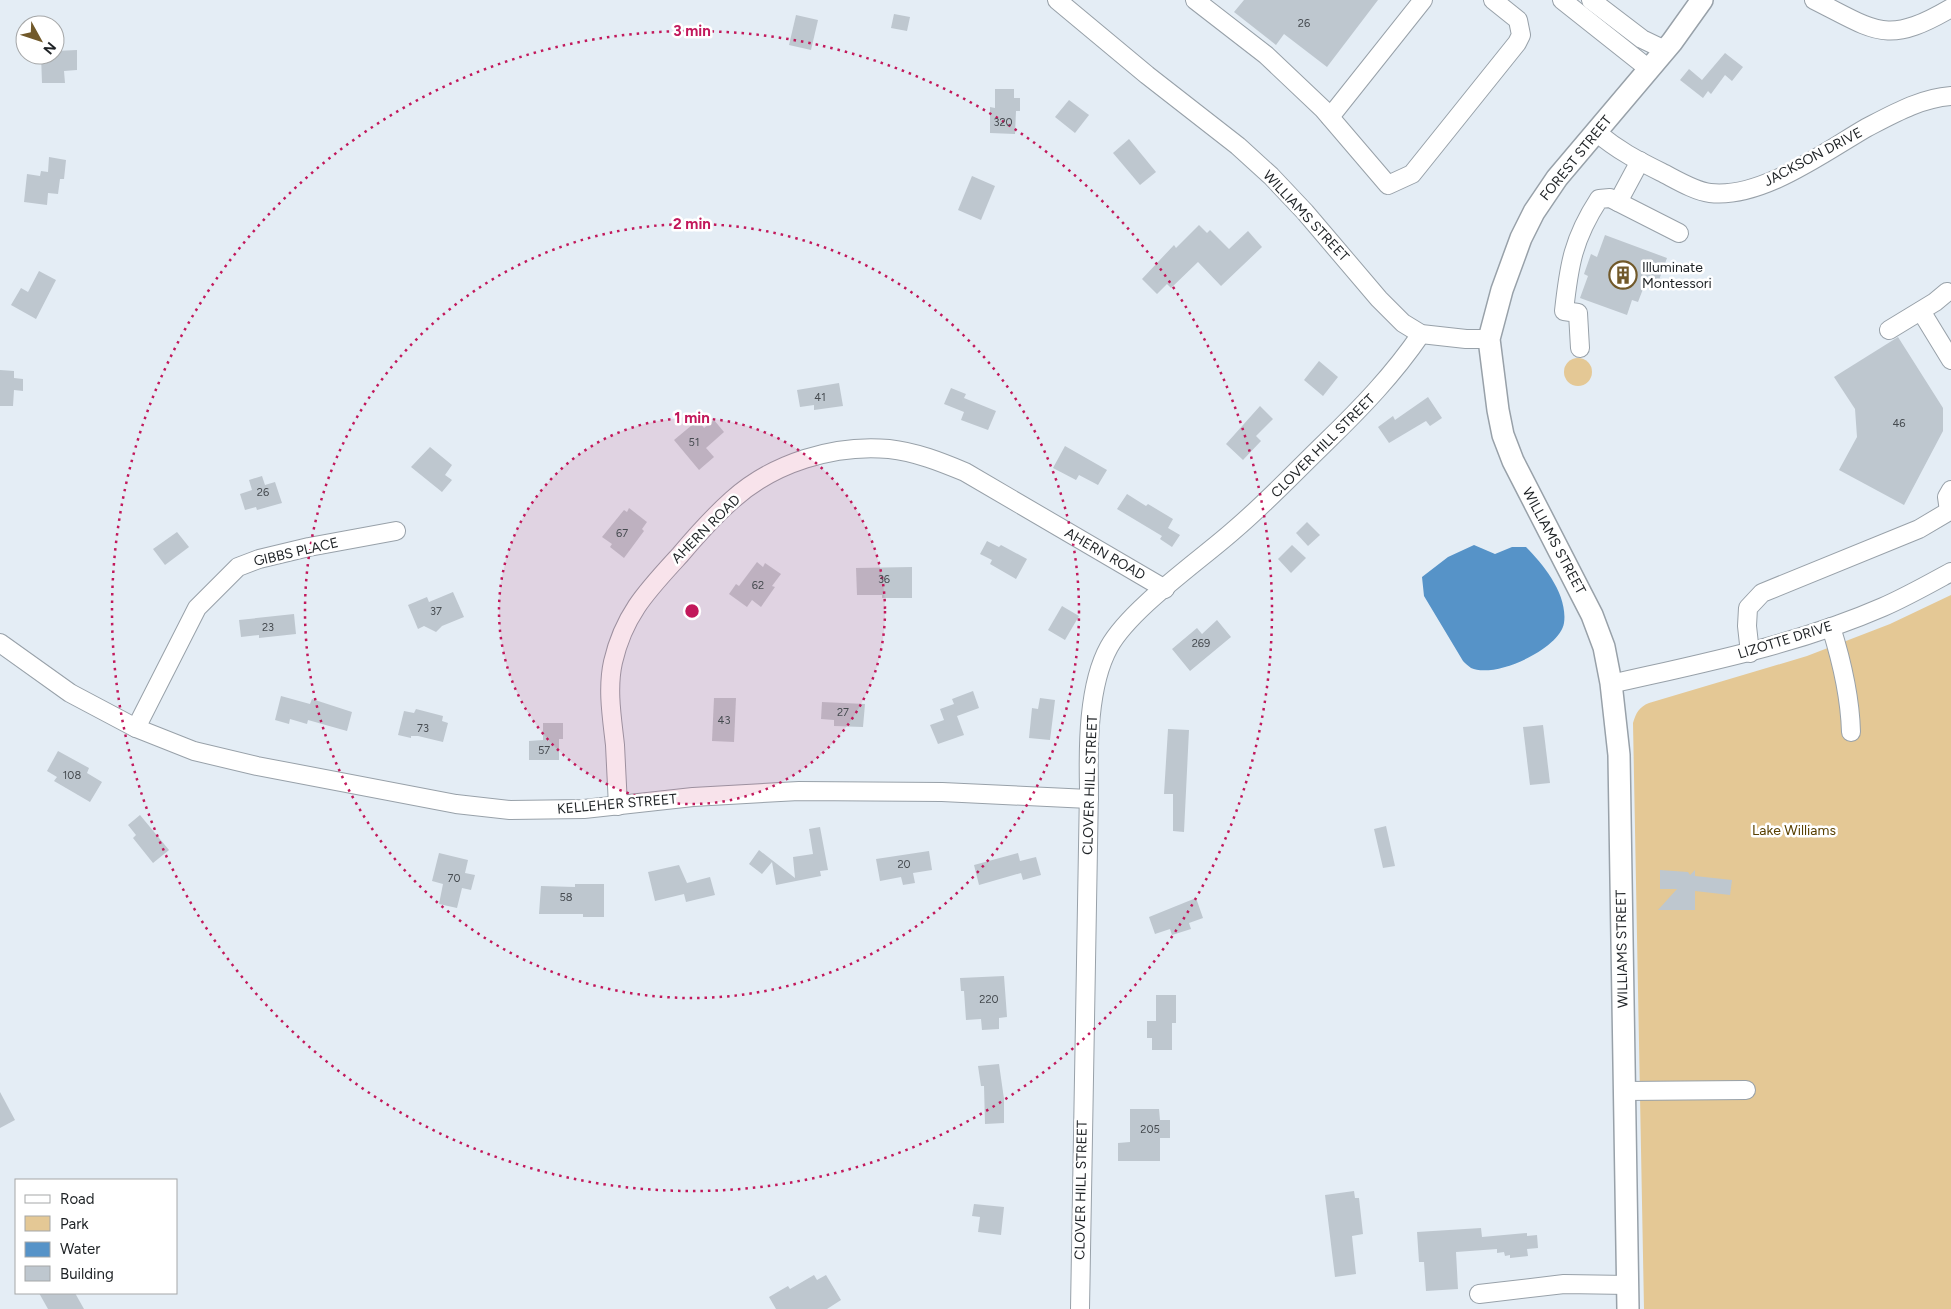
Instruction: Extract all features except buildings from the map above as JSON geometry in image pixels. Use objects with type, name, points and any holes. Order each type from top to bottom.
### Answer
[{"type":"main road","name":"FOREST STREET","points":[[1490,339],[1504,283],[1521,238],[1534,212],[1557,178],[1665,50],[1702,0]]},
{"type":"main road","name":"WILLIAMS STREET","points":[[1490,339],[1503,435],[1522,482],[1592,615],[1604,647],[1611,684],[1619,756],[1628,1309]]},
{"type":"street","name":"WILLIAMS STREET","points":[[1057,0],[1253,160],[1305,212],[1379,299],[1403,323],[1421,334],[1466,339],[1490,339]]},
{"type":"street","points":[[1196,0],[1266,55],[1330,117],[1388,185],[1412,174],[1521,35],[1518,20],[1493,0]]},
{"type":"street","points":[[1330,117],[1423,0]]},
{"type":"street","points":[[1562,0],[1649,69]]},
{"type":"street","points":[[1591,0],[1642,39],[1665,50]]},
{"type":"street","points":[[1814,0],[1873,30],[1886,32],[1903,31],[1924,24],[1951,8]]},
{"type":"street","name":"JACKSON DRIVE","points":[[1596,132],[1619,151],[1683,183],[1709,193],[1738,192],[1768,183],[1890,115],[1934,97],[1951,96]]},
{"type":"street","points":[[1618,202],[1640,161]]},
{"type":"street","points":[[1580,348],[1578,313],[1564,311],[1572,251],[1584,221],[1599,200],[1610,198],[1679,233]]},
{"type":"street","points":[[1889,330],[1921,311],[1947,292]]},
{"type":"street","points":[[1921,311],[1950,356]]},
{"type":"street","name":"CLOVER HILL STREET","points":[[1080,1309],[1090,723],[1104,660],[1118,634],[1165,589],[1234,531],[1287,482],[1379,390],[1421,334]]},
{"type":"street","name":"AHERN ROAD","points":[[618,806],[610,694],[613,664],[622,634],[634,607],[732,499],[764,476],[791,463],[858,448],[890,449],[930,457],[965,472],[1165,589]]},
{"type":"street","points":[[1750,653],[1747,626],[1748,608],[1762,593],[1920,529],[1950,511],[1948,497],[1951,490]]},
{"type":"street","name":"GIBBS PLACE","points":[[136,728],[197,608],[238,568],[259,559],[308,547],[396,531]]},
{"type":"street","name":"LIZOTTE DRIVE","points":[[1611,684],[1750,653],[1831,627],[1884,607],[1951,572]]},
{"type":"street","points":[[1831,627],[1844,669],[1851,708],[1851,732]]},
{"type":"street","name":"KELLEHER STREET","points":[[0,643],[70,693],[136,728],[194,751],[257,766],[456,804],[510,810],[584,809],[693,797],[799,791],[942,792],[1089,799]]},
{"type":"street","points":[[1624,1091],[1746,1090]]},
{"type":"street","points":[[1479,1294],[1564,1284],[1628,1286]]},
{"type":"green space","points":[[1578,358],[1588,362],[1592,372],[1588,382],[1578,386],[1568,382],[1564,372],[1568,362]]},
{"type":"green space","name":"Lake Williams","points":[[1951,595],[1951,1309],[1644,1309],[1633,723],[1635,716],[1640,708],[1649,703],[1807,656],[1890,624]]},
{"type":"water","points":[[1474,545],[1495,554],[1512,547],[1526,547],[1553,581],[1564,612],[1564,623],[1560,633],[1551,643],[1525,659],[1495,669],[1482,670],[1471,668],[1463,661],[1424,596],[1422,577],[1448,557]]},
{"type":"place","name":"Illuminate Montessori","points":[[1623,275]]}]
